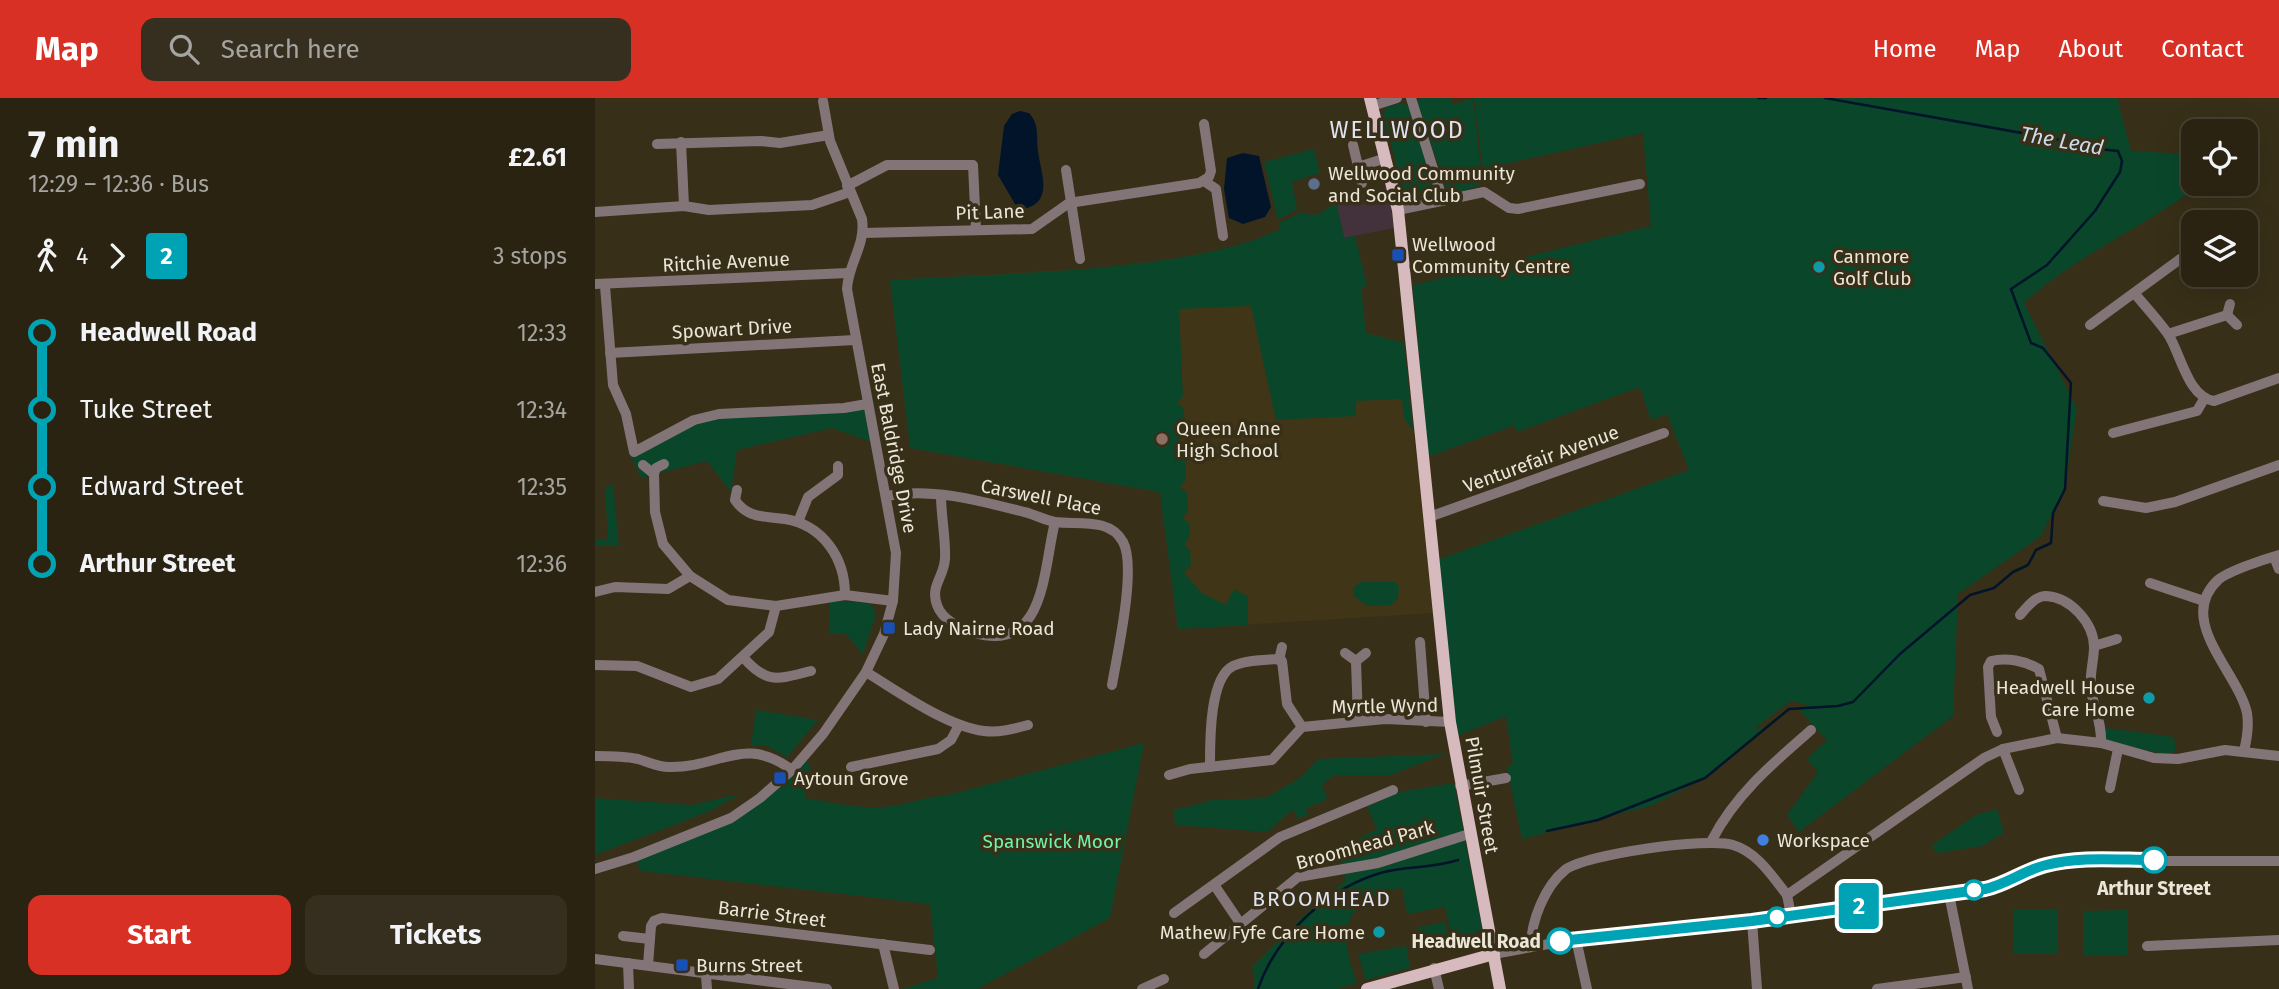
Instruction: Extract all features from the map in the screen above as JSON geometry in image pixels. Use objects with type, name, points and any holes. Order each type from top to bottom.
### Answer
[{"type":"main road","name":"Pilmuir Street","points":[[1371,102],[1398,210],[1450,722],[1500,989]]},
{"type":"main road","points":[[1367,989],[1434,968],[1494,954]]},
{"type":"street","points":[[1371,102],[1397,98]]},
{"type":"street","points":[[1411,98],[1443,201]]},
{"type":"street","points":[[823,102],[829,135],[865,233]]},
{"type":"street","points":[[1204,181],[1211,171],[1205,124]]},
{"type":"street","points":[[657,144],[780,143],[829,135]]},
{"type":"street","points":[[681,142],[684,206]]},
{"type":"street","points":[[1353,145],[1362,183]]},
{"type":"street","points":[[1358,167],[1386,158]]},
{"type":"street","points":[[595,212],[684,206],[709,211],[812,205],[849,189],[887,165],[972,165],[976,230]]},
{"type":"street","points":[[1066,170],[1069,203],[1080,259]]},
{"type":"street","points":[[1069,203],[1204,181],[1212,183],[1216,189],[1223,236]]},
{"type":"street","points":[[1398,210],[1484,192],[1509,208],[1518,209],[1640,184]]},
{"type":"street","name":"Pit Lane","points":[[865,233],[1032,229],[1041,226],[1069,203]]},
{"type":"street","name":"East Baldridge Drive","points":[[595,869],[731,818],[760,798],[792,770],[830,725],[866,672],[884,634],[893,601],[896,553],[874,419],[867,404],[855,340],[848,273],[865,233]]},
{"type":"street","points":[[2091,325],[2181,259]]},
{"type":"street","name":"Ritchie Avenue","points":[[600,285],[848,273]]},
{"type":"street","points":[[600,285],[613,385],[627,414],[634,452],[694,420],[719,414],[844,408],[867,404]]},
{"type":"street","points":[[2135,294],[2168,334],[2196,391],[2204,399],[2214,401],[2279,378]]},
{"type":"street","points":[[2227,315],[2230,304]]},
{"type":"street","points":[[2168,334],[2227,315]]},
{"type":"street","points":[[2227,315],[2237,325]]},
{"type":"street","name":"Spowart Drive","points":[[610,353],[855,340]]},
{"type":"street","points":[[2112,433],[2197,411],[2204,399]]},
{"type":"street","name":"Venturefair Avenue","points":[[1429,517],[1664,433]]},
{"type":"street","points":[[664,464],[656,468],[654,474],[655,512],[663,544],[689,576],[728,600],[776,606],[845,595],[893,601]]},
{"type":"street","points":[[643,465],[654,474]]},
{"type":"street","points":[[2103,501],[2146,508],[2175,502],[2279,465]]},
{"type":"street","points":[[798,522],[808,497],[839,474]]},
{"type":"street","name":"Carswell Place","points":[[887,495],[909,492],[941,495],[1055,522],[1101,525],[1119,536],[1126,550],[1125,616],[1112,685]]},
{"type":"street","points":[[941,495],[940,525],[945,561],[935,583],[936,604],[942,615],[951,622],[980,635],[1012,634],[1020,630],[1031,617],[1040,594],[1055,522]]},
{"type":"street","points":[[733,498],[747,513],[798,522],[818,533],[829,544],[841,568],[845,595]]},
{"type":"street","points":[[2244,751],[2248,734],[2247,712],[2209,636],[2203,617],[2204,601],[2219,579],[2276,556],[2279,569]]},
{"type":"street","points":[[595,592],[615,587],[668,589],[689,576]]},
{"type":"street","points":[[2150,583],[2204,601]]},
{"type":"street","points":[[2020,615],[2032,601],[2044,596],[2065,601],[2086,619],[2094,646],[2091,691],[2102,725],[2101,743]]},
{"type":"street","points":[[595,665],[637,666],[691,687],[718,679],[769,632],[776,606]]},
{"type":"street","points":[[2094,646],[2117,639]]},
{"type":"street","points":[[1420,642],[1426,722]]},
{"type":"street","points":[[1169,775],[1210,766],[1272,760],[1303,727],[1287,704],[1283,666],[1279,660],[1282,647]]},
{"type":"street","points":[[1345,653],[1356,661]]},
{"type":"street","points":[[1356,661],[1366,653]]},
{"type":"street","points":[[743,657],[757,674],[776,679],[811,671]]},
{"type":"street","points":[[1997,732],[1991,715],[1988,667],[1991,662],[2000,659],[2028,663],[2039,669],[2045,681],[2057,738]]},
{"type":"street","points":[[1210,766],[1209,732],[1221,676],[1231,666],[1279,660]]},
{"type":"street","points":[[1356,661],[1358,721]]},
{"type":"street","points":[[866,672],[959,725],[985,731],[1027,725]]},
{"type":"street","points":[[1979,717],[1991,715]]},
{"type":"street","name":"Myrtle Wynd","points":[[1303,727],[1358,721],[1450,722]]},
{"type":"street","points":[[851,767],[938,749],[951,740],[959,725]]},
{"type":"street","points":[[1712,840],[1722,820],[1762,773],[1811,730]]},
{"type":"street","points":[[1787,895],[1984,758],[2003,749],[2057,738],[2101,743],[2118,750],[2178,759],[2225,750],[2279,756]]},
{"type":"street","points":[[2003,749],[2018,790]]},
{"type":"street","points":[[2110,788],[2118,750]]},
{"type":"street","points":[[595,756],[686,767],[739,753],[758,752],[774,756],[792,770]]},
{"type":"street","points":[[1460,786],[1506,778]]},
{"type":"street","name":"Broomhead Park","points":[[1174,913],[1280,837],[1394,790]]},
{"type":"street","name":"Broomhead Park","points":[[1204,954],[1298,877],[1378,863],[1469,834]]},
{"type":"street","points":[[1531,946],[1531,928],[1553,884],[1565,870],[1585,859],[1712,840],[1734,845],[1753,855],[1787,895],[1791,915]]},
{"type":"street","points":[[1494,954],[1576,939],[1752,921],[1994,887],[2041,866],[2065,861],[2279,860]]},
{"type":"street","points":[[1215,886],[1241,923]]},
{"type":"street","points":[[1949,894],[1968,989]]},
{"type":"street","name":"Barrie Street","points":[[650,939],[654,921],[662,918],[930,950]]},
{"type":"street","points":[[1752,921],[1757,989]]},
{"type":"street","points":[[623,936],[650,939],[648,965]]},
{"type":"street","points":[[1576,939],[1587,989]]},
{"type":"street","points":[[2147,946],[2279,940]]},
{"type":"street","points":[[883,944],[894,989]]},
{"type":"street","points":[[595,959],[706,976],[713,974],[827,989]]},
{"type":"street","points":[[628,963],[629,989]]},
{"type":"street","points":[[1434,968],[1439,989]]},
{"type":"street","points":[[706,976],[707,989]]},
{"type":"street","points":[[1877,989],[1966,977]]},
{"type":"street","points":[[1142,989],[1164,979]]},
{"type":"shaded area","points":[[1388,187],[1394,228],[1344,238],[1336,201]]},
{"type":"shaded area","name":"Queen Anne High School","points":[[1252,243],[1366,333],[1404,343],[1433,613],[1178,629],[1160,492],[910,448],[890,280],[1101,268],[1184,257]]},
{"type":"green space","points":[[1419,98],[1451,98],[1453,105],[1473,98],[1481,170],[1475,172],[1479,186],[1456,193],[1446,188],[1418,104]]},
{"type":"green space","name":"Canmore Golf Club","points":[[1474,98],[2117,98],[2131,151],[2181,154],[2181,196],[2183,196],[2066,270],[2024,303],[2077,409],[2064,489],[2041,536],[1958,594],[1953,716],[1799,832],[1787,815],[1818,772],[1807,759],[1827,740],[1797,708],[1809,705],[1791,701],[1753,729],[1765,727],[1705,778],[1653,805],[1522,839],[1507,767],[1513,764],[1506,716],[1457,736],[1437,560],[1689,470],[1667,414],[1651,420],[1640,387],[1517,432],[1515,425],[1428,457],[1413,285],[1651,226],[1643,133],[1483,169],[1475,106],[1484,103],[1475,105]]},
{"type":"green space","points":[[1403,103],[1409,107],[1436,188],[1434,196],[1415,201],[1405,196],[1383,115],[1386,107]]},
{"type":"green space","points":[[1314,149],[1320,173],[1292,182],[1297,209],[1278,220],[1264,162]]},
{"type":"green space","points":[[1336,201],[1344,238],[1355,236],[1367,286],[1361,288],[1366,333],[1404,343],[1413,430],[1404,419],[1402,399],[1356,401],[1356,416],[1276,420],[1251,306],[1179,309],[1183,396],[1177,403],[1184,409],[1185,433],[1179,440],[1185,445],[1186,480],[1180,487],[1187,493],[1188,511],[1182,518],[1189,523],[1190,536],[1184,544],[1190,550],[1191,565],[1184,573],[1202,593],[1226,605],[1234,589],[1248,597],[1248,625],[1178,629],[1160,492],[910,448],[890,280],[1086,269],[1184,257],[1249,242],[1280,229],[1279,223],[1302,212],[1316,214]]},
{"type":"green space","points":[[867,404],[872,442],[832,428],[737,450],[731,492],[707,461],[641,478],[629,452],[697,419]]},
{"type":"green space","points":[[613,485],[619,546],[595,546],[595,539],[608,539],[605,487]]},
{"type":"green space","points":[[1361,582],[1395,582],[1399,587],[1398,599],[1391,605],[1367,606],[1353,595],[1353,588]]},
{"type":"green space","points":[[830,601],[870,603],[876,614],[863,654],[845,633],[830,634]]},
{"type":"green space","points":[[756,710],[818,720],[787,757],[765,745],[751,746]]},
{"type":"green space","points":[[2106,728],[2174,737],[2176,750],[2168,755],[2109,742],[2104,739]]},
{"type":"green space","name":"Spanswick Moor","points":[[1144,743],[1110,918],[977,989],[902,989],[938,978],[930,904],[641,871],[634,857],[731,818],[801,758],[810,764],[805,798],[881,807],[945,796]]},
{"type":"green space","points":[[1445,754],[1390,775],[1334,775],[1322,785],[1327,797],[1324,801],[1305,809],[1308,814],[1298,819],[1293,809],[1267,832],[1175,825],[1174,810],[1213,800],[1266,798],[1301,777],[1318,759]]},
{"type":"green space","points":[[1454,783],[1482,928],[1454,948],[1445,907],[1407,914],[1402,888],[1379,891],[1379,895],[1355,911],[1349,921],[1347,944],[1357,983],[1338,989],[1253,989],[1255,982],[1252,967],[1303,916],[1346,880],[1336,850],[1377,829],[1367,807],[1399,792]]},
{"type":"green space","points":[[740,794],[708,812],[595,855],[595,798],[691,805]]},
{"type":"green space","points":[[1997,809],[2004,833],[1982,846],[1936,853],[1932,845],[1976,815]]},
{"type":"green space","points":[[2013,910],[2058,910],[2058,954],[2013,954]]},
{"type":"green space","points":[[2128,910],[2128,955],[2083,956],[2083,911]]},
{"type":"green space","points":[[1445,922],[1449,945],[1422,950],[1422,934],[1419,934],[1418,927]]},
{"type":"green space","points":[[1406,946],[1410,968],[1366,980],[1358,954]]},
{"type":"water","points":[[1020,111],[1029,113],[1035,122],[1043,176],[1043,193],[1040,200],[1024,209],[1015,204],[998,175],[1004,126],[1012,114]]},
{"type":"water","points":[[1243,153],[1259,156],[1271,207],[1265,217],[1243,224],[1229,218],[1224,189],[1227,158]]},
{"type":"waterway","name":"The Lead","points":[[1758,98],[1766,98]]},
{"type":"waterway","name":"The Lead","points":[[1547,831],[1598,820],[1705,778],[1789,709],[1838,706],[1853,702],[1900,654],[1970,595],[1994,588],[2013,572],[2028,565],[2036,550],[2051,543],[2053,513],[2065,489],[2071,383],[2043,348],[2031,343],[2011,289],[2047,265],[2095,211],[2120,172],[2122,161],[2118,151],[2079,147],[2067,141],[1825,98]]},
{"type":"waterway","points":[[1258,989],[1278,950],[1307,916],[1325,901],[1364,879],[1384,872],[1458,860]]},
{"type":"bus line","name":"2","points":[[1560,941],[1752,921],[1985,889],[2018,879],[2041,866],[2065,861],[2154,860]]},
{"type":"place","name":"Wellwood Community and Social Club","points":[[1314,184]]},
{"type":"place","name":"Wellwood Community Centre","points":[[1398,255]]},
{"type":"place","name":"Canmore Golf Club","points":[[1819,267]]},
{"type":"place","name":"Queen Anne High School","points":[[1162,439]]},
{"type":"place","name":"Lady Nairne Road","points":[[889,628]]},
{"type":"place","name":"Headwell House Care Home","points":[[2149,698]]},
{"type":"place","name":"Aytoun Grove","points":[[780,778]]},
{"type":"place","name":"Workspace","points":[[1763,840]]},
{"type":"place","name":"Arthur Street","points":[[2154,860]]},
{"type":"place","name":"Mathew Fyfe Care Home","points":[[1379,932]]},
{"type":"place","name":"Headwell Road","points":[[1560,941]]},
{"type":"place","name":"Burns Street","points":[[682,965]]},
{"type":"district","name":"WELLWOOD","points":[[1397,130]]},
{"type":"district","name":"BROOMHEAD","points":[[1322,899]]}]
